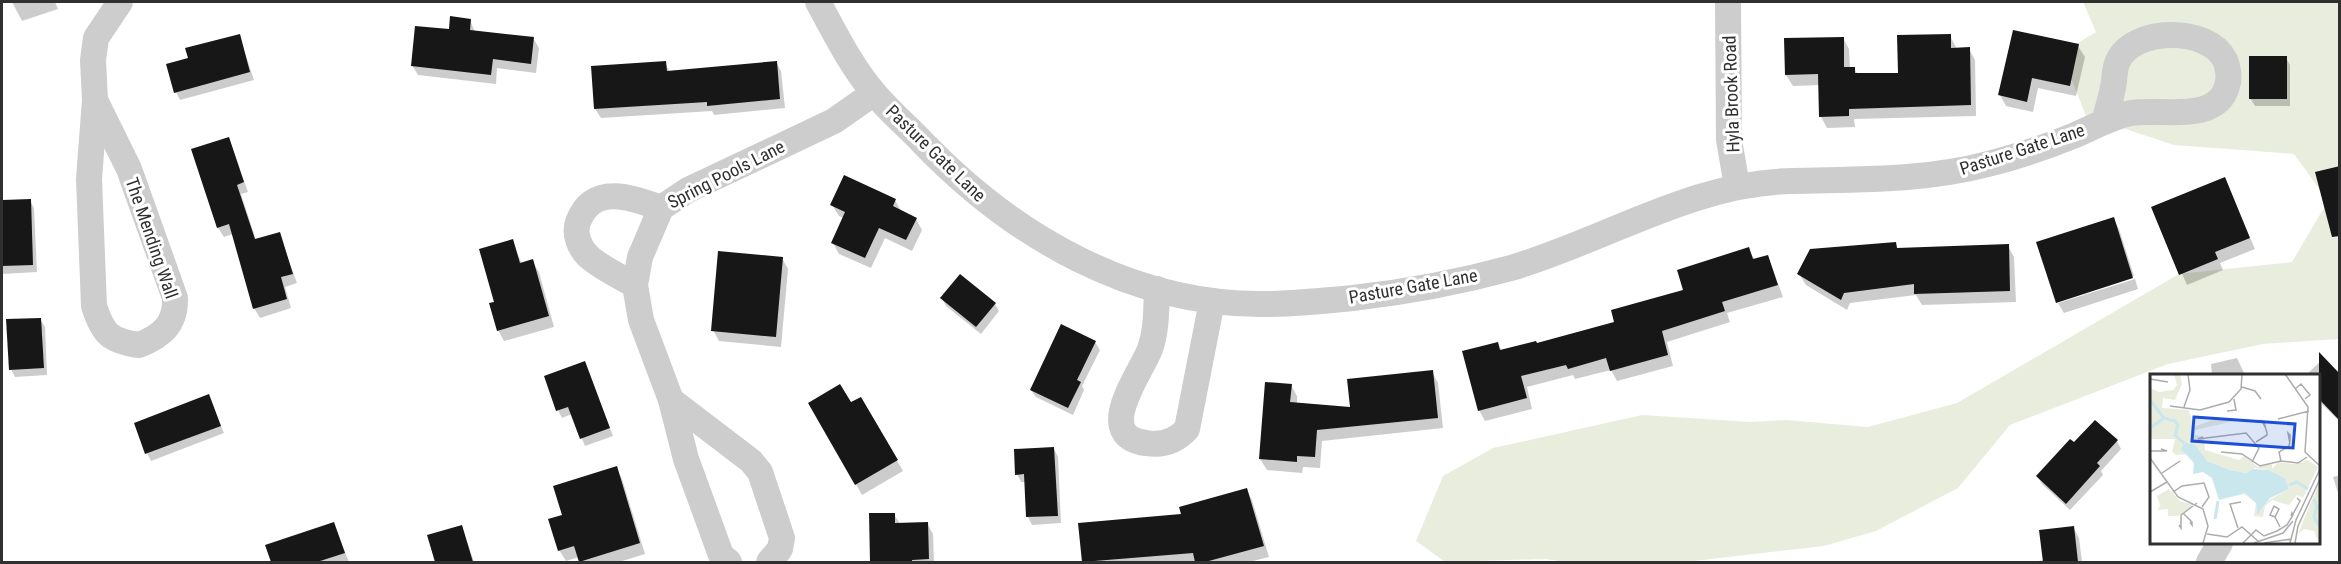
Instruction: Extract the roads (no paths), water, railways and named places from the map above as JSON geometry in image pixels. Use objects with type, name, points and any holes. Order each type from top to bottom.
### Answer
[{"type":"street","name":"The Mending Wall","points":[[95,100],[129,169],[175,298],[176,311],[163,333],[139,345],[110,337],[100,324],[94,306],[89,179],[95,100],[93,60],[96,38],[120,2]]},
{"type":"street","name":"Pasture Gate Lane","points":[[819,2],[845,53],[874,93],[956,177],[999,211],[1030,233],[1120,279],[1212,301],[1260,305],[1313,302],[1378,295],[1441,284],[1512,267],[1593,239],[1693,197],[1737,186],[1788,181],[1866,181],[1929,176],[1989,164],[2072,136],[2130,113],[2198,111],[2212,106],[2222,98],[2228,85],[2228,71],[2224,56],[2210,43],[2191,36],[2140,40],[2129,46],[2117,62],[2104,122]]},
{"type":"street","name":"Hyla Brook Road","points":[[1728,2],[1729,140],[1737,186]]},
{"type":"street","name":"Spring Pools Lane","points":[[729,562],[721,555],[686,459],[671,400],[641,320],[635,285],[640,257],[661,208],[688,190],[834,121],[874,93]]},
{"type":"street","points":[[635,285],[588,256],[579,243],[577,227],[584,209],[597,199],[615,196],[634,198],[661,208]]},
{"type":"street","points":[[1157,289],[1155,331],[1149,350],[1128,390],[1120,412],[1123,429],[1130,439],[1146,443],[1178,439],[1187,429],[1212,301]]},
{"type":"street","points":[[671,400],[751,461],[760,472],[782,538],[780,549],[769,562]]}]
